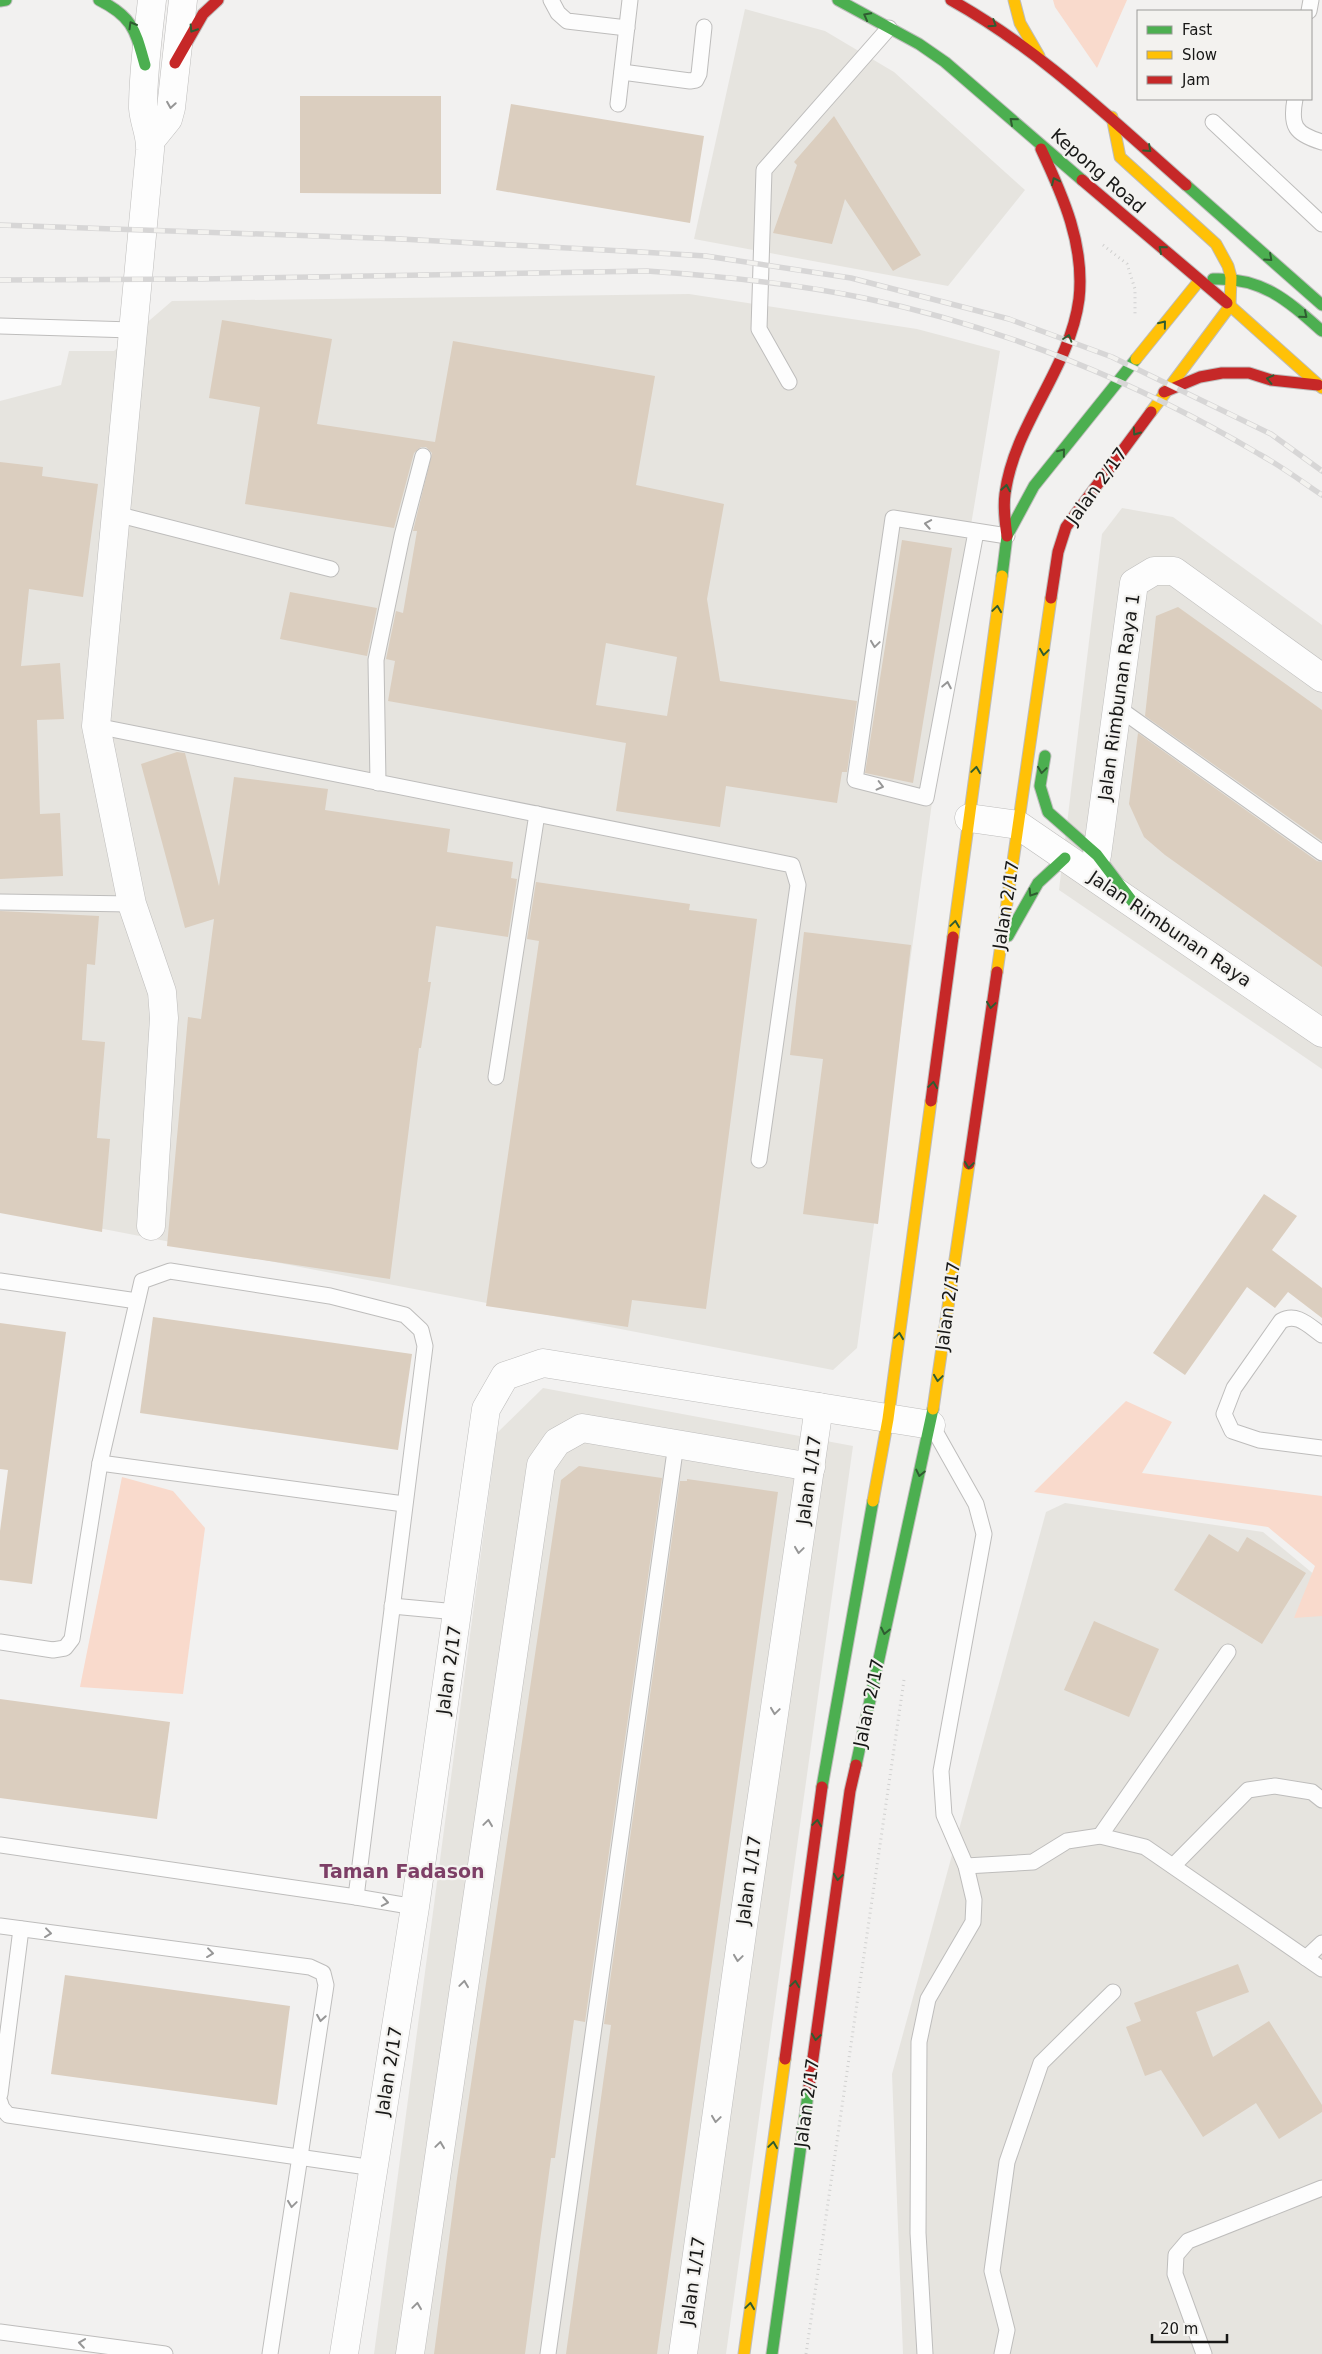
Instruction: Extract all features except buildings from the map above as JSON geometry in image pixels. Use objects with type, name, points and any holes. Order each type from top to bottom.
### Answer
[{"type":"street","points":[[0,1],[6,0]]},
{"type":"street","points":[[100,0],[116,8],[134,25],[145,65]]},
{"type":"street","points":[[151,1226],[164,1018],[162,992],[132,904],[96,726],[151,140],[144,122],[144,109],[145,65],[152,0]]},
{"type":"street","points":[[151,140],[168,119],[171,108],[183,0]]},
{"type":"street","points":[[175,63],[202,14],[218,0]]},
{"type":"street","name":"Kepong Road","points":[[838,0],[945,62],[1230,306],[1320,386]]},
{"type":"street","points":[[951,0],[990,22],[1039,56],[1112,117],[1322,305]]},
{"type":"street","points":[[1014,0],[1015,11],[1023,32],[1039,56]]},
{"type":"street","points":[[1112,117],[1120,157],[1216,244],[1228,266],[1231,277],[1230,306]]},
{"type":"street","points":[[1006,536],[1005,487],[1015,453],[1060,363],[1077,309],[1079,270],[1066,204],[1037,142]]},
{"type":"street","points":[[1199,281],[1231,277],[1266,288],[1286,300],[1322,332]]},
{"type":"street","name":"Jalan 2/17","points":[[744,2354],[822,1788],[888,1419],[1006,536],[1034,486],[1199,281]]},
{"type":"street","name":"Jalan 2/17","points":[[772,2354],[850,1792],[931,1425],[1058,552],[1066,527],[1164,392],[1230,306]]},
{"type":"street","points":[[1164,392],[1200,377],[1222,372],[1249,373],[1272,380],[1320,386]]},
{"type":"street","name":"Jalan Rimbunan Raya 1","points":[[1097,855],[1134,583],[1154,571],[1174,571],[1322,678]]},
{"type":"street","points":[[1036,706],[1044,725]]},
{"type":"street","points":[[1046,742],[1040,786],[1048,812],[1097,855],[1135,905]]},
{"type":"street","points":[[969,818],[1018,825]]},
{"type":"street","name":"Jalan Rimbunan Raya","points":[[1018,825],[1322,1032]]},
{"type":"street","points":[[998,956],[1039,880],[1052,866],[1065,858]]},
{"type":"street","name":"Jalan 2/17","points":[[344,2354],[415,1907],[486,1409],[505,1376],[543,1363],[888,1419]]},
{"type":"street","name":"Jalan 1/17","points":[[682,2354],[819,1407]]},
{"type":"street","points":[[888,1419],[931,1425]]},
{"type":"street","points":[[410,2354],[541,1465],[557,1442],[582,1428],[811,1468]]},
{"type":"lane","points":[[551,0],[558,13],[567,20],[627,28]]},
{"type":"lane","points":[[618,104],[630,0]]},
{"type":"lane","points":[[622,72],[690,82],[696,80],[699,74],[704,27]]},
{"type":"lane","points":[[789,382],[759,329],[764,170],[889,28]]},
{"type":"lane","points":[[1295,100],[1292,114],[1294,125],[1300,133],[1322,142]]},
{"type":"lane","points":[[1212,122],[1322,224]]},
{"type":"lane","points":[[0,326],[104,329],[132,339]]},
{"type":"lane","points":[[378,782],[376,660],[402,536],[423,456]]},
{"type":"lane","points":[[116,514],[332,569]]},
{"type":"lane","points":[[976,532],[926,798],[855,780],[893,518],[1006,536]]},
{"type":"lane","points":[[1117,707],[1322,853]]},
{"type":"lane","points":[[96,726],[792,865],[798,885],[759,1160]]},
{"type":"lane","points":[[496,1077],[537,814]]},
{"type":"lane","points":[[0,902],[132,904]]},
{"type":"lane","points":[[0,1642],[53,1650],[65,1648],[72,1639],[100,1463],[142,1281],[170,1271],[330,1296],[404,1315],[421,1330],[425,1346],[356,1896]]},
{"type":"lane","points":[[0,1281],[137,1301]]},
{"type":"lane","points":[[1322,1334],[1298,1318],[1289,1316],[1281,1321],[1234,1388],[1224,1414],[1232,1431],[1259,1440],[1322,1448]]},
{"type":"lane","points":[[925,2354],[918,2233],[919,2042],[928,1999],[973,1922],[974,1900],[966,1866],[944,1815],[941,1771],[984,1534],[976,1504],[931,1425]]},
{"type":"lane","points":[[548,2354],[676,1444]]},
{"type":"lane","points":[[100,1463],[404,1504]]},
{"type":"lane","points":[[392,1606],[457,1612]]},
{"type":"lane","points":[[1100,1836],[1228,1652]]},
{"type":"lane","points":[[1173,1866],[1248,1790],[1275,1786],[1312,1792],[1322,1800]]},
{"type":"lane","points":[[966,1866],[1033,1862],[1067,1841],[1100,1836],[1145,1847],[1322,1968]]},
{"type":"lane","points":[[0,1845],[356,1896],[415,1907]]},
{"type":"lane","points":[[0,1926],[310,1966],[323,1972],[326,1984],[270,2354]]},
{"type":"lane","points":[[0,2094],[21,1929]]},
{"type":"lane","points":[[1306,1958],[1322,1943]]},
{"type":"lane","points":[[1002,2354],[1007,2330],[992,2271],[1006,2162],[1041,2062],[1112,1992]]},
{"type":"lane","points":[[0,2102],[8,2115],[374,2168]]},
{"type":"lane","points":[[1204,2354],[1175,2274],[1176,2255],[1188,2241],[1322,2188]]},
{"type":"lane","points":[[0,2332],[165,2354]]},
{"type":"path","points":[[1100,242],[1127,264],[1135,289],[1136,316],[1130,323]]},
{"type":"path","points":[[806,2354],[905,1674]]},
{"type":"shaded area","points":[[1053,0],[1127,0],[1097,68],[1055,7]]},
{"type":"shaded area","points":[[745,9],[825,31],[894,72],[1025,190],[948,286],[694,239]]},
{"type":"shaded area","points":[[689,294],[917,329],[1000,351],[966,555],[857,1348],[833,1370],[0,1209],[0,401],[61,385],[69,351],[114,351],[172,301]]},
{"type":"shaded area","points":[[1122,508],[1173,517],[1322,625],[1322,1069],[1059,890],[1102,534]]},
{"type":"shaded area","points":[[543,1388],[853,1446],[726,2354],[374,2354],[497,1433]]},
{"type":"shaded area","points":[[1126,1401],[1172,1422],[1142,1473],[1322,1496],[1322,1616],[1294,1618],[1315,1566],[1268,1527],[1034,1492]]},
{"type":"shaded area","points":[[122,1477],[173,1491],[205,1528],[183,1694],[80,1687]]},
{"type":"shaded area","points":[[1065,1503],[1263,1532],[1322,1581],[1322,2354],[903,2354],[892,2074],[1046,1512]]},
{"type":"railway","points":[[0,225],[401,239],[706,256],[851,278],[1009,319],[1112,357],[1271,434],[1322,471]]},
{"type":"railway","points":[[0,280],[202,279],[647,271],[729,278],[810,288],[864,298],[967,324],[1068,360],[1166,403],[1275,464],[1322,495]]},
{"type":"traffic: fast","points":[[0,1],[6,0]]},
{"type":"traffic: fast","points":[[99,0],[119,12],[131,26],[145,65]]},
{"type":"traffic: fast","points":[[838,0],[919,44],[945,62],[1082,180]]},
{"type":"traffic: fast","points":[[1186,185],[1322,305]]},
{"type":"traffic: fast","points":[[1213,279],[1230,279],[1260,286],[1285,300],[1322,331]]},
{"type":"traffic: fast","points":[[1002,576],[1007,536],[1034,486],[1136,359]]},
{"type":"traffic: fast","points":[[1045,756],[1040,786],[1048,812],[1097,855],[1135,905]]},
{"type":"traffic: fast","points":[[1008,936],[1038,883],[1065,858]]},
{"type":"traffic: fast","points":[[856,1765],[933,1409]]},
{"type":"traffic: fast","points":[[822,1787],[873,1501]]},
{"type":"traffic: fast","points":[[772,2354],[809,2087]]},
{"type":"traffic: slow","points":[[1014,0],[1020,23],[1039,56]]},
{"type":"traffic: slow","points":[[1112,117],[1120,157],[1216,244],[1228,266],[1231,277],[1230,306]]},
{"type":"traffic: slow","points":[[1136,359],[1199,281]]},
{"type":"traffic: slow","points":[[1227,303],[1322,388]]},
{"type":"traffic: slow","points":[[1151,412],[1230,306]]},
{"type":"traffic: slow","points":[[953,937],[1002,576]]},
{"type":"traffic: slow","points":[[997,972],[1051,598]]},
{"type":"traffic: slow","points":[[873,1501],[888,1419],[931,1101]]},
{"type":"traffic: slow","points":[[933,1409],[969,1164]]},
{"type":"traffic: slow","points":[[744,2354],[785,2059]]},
{"type":"traffic: jam","points":[[175,63],[203,14],[218,0]]},
{"type":"traffic: jam","points":[[951,0],[983,19],[1044,63],[1102,110],[1186,185]]},
{"type":"traffic: jam","points":[[1007,536],[1004,499],[1010,468],[1030,420],[1065,349],[1074,325],[1079,299],[1079,259],[1075,240],[1064,203],[1041,149]]},
{"type":"traffic: jam","points":[[1082,180],[1227,303]]},
{"type":"traffic: jam","points":[[1164,392],[1200,377],[1222,373],[1249,373],[1271,380],[1318,385]]},
{"type":"traffic: jam","points":[[1051,598],[1058,552],[1066,527],[1151,412]]},
{"type":"traffic: jam","points":[[931,1101],[953,937]]},
{"type":"traffic: jam","points":[[969,1164],[997,972]]},
{"type":"traffic: jam","points":[[809,2087],[850,1791],[856,1765]]},
{"type":"traffic: jam","points":[[785,2059],[822,1787]]},
{"type":"district","name":"Taman Fadason","points":[[402,1871]]}]
